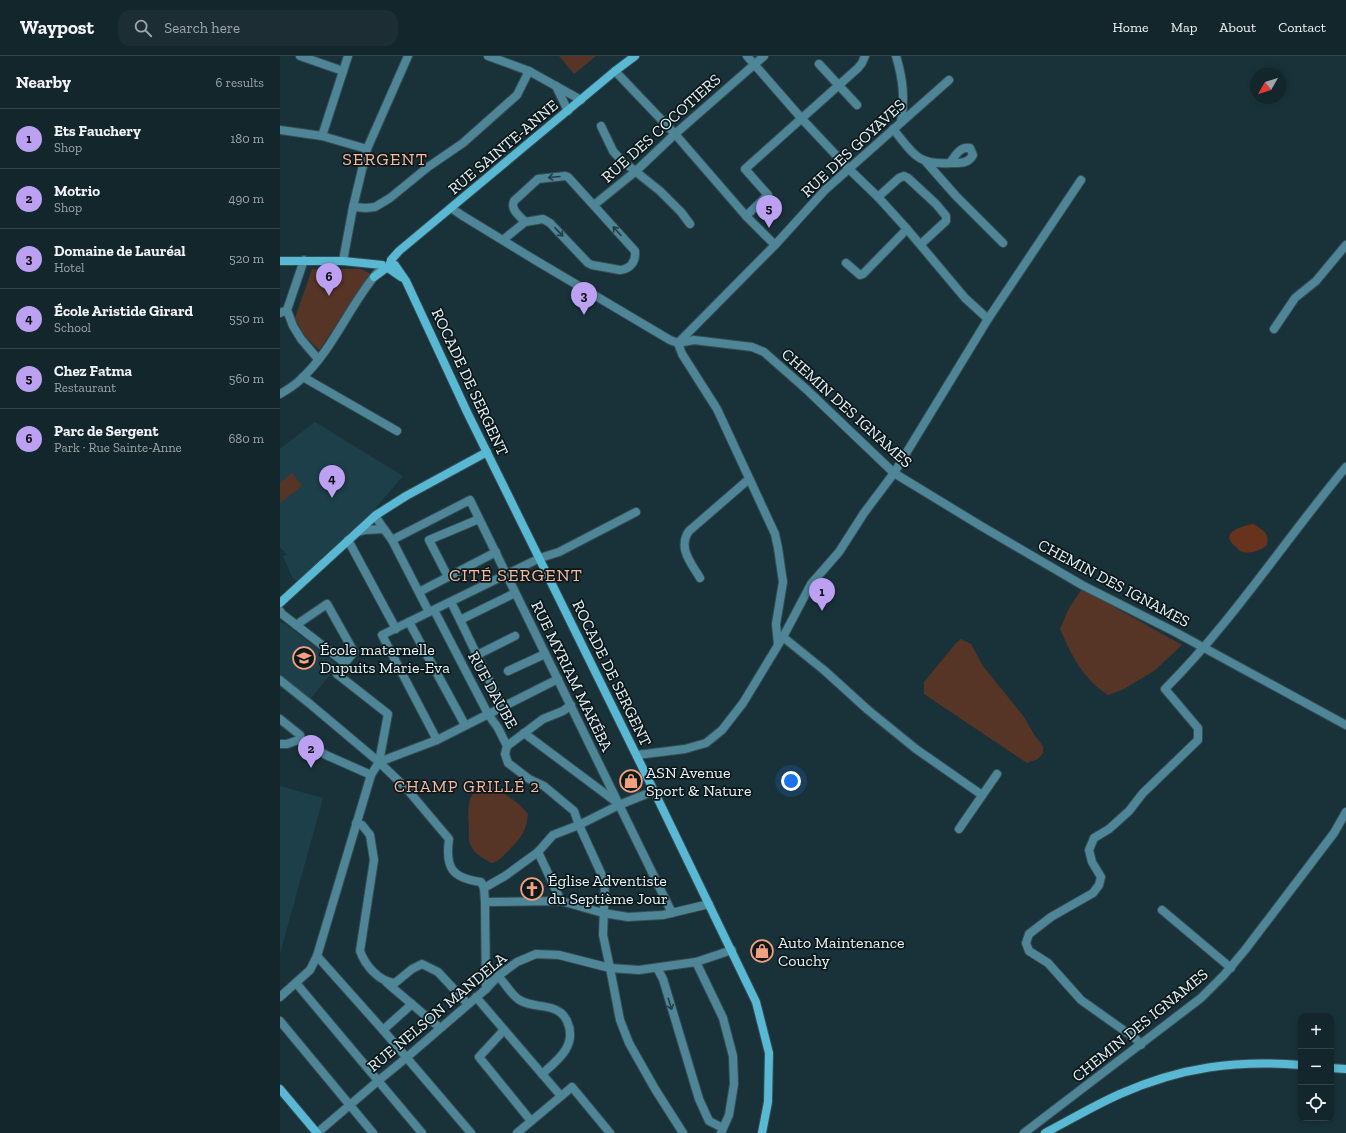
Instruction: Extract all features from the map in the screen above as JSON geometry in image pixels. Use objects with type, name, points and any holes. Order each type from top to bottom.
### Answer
[{"type":"main road","name":"RUE SAINTE-ANNE","points":[[386,264],[615,71],[635,56]]},
{"type":"main road","points":[[280,261],[342,261],[386,264]]},
{"type":"main road","name":"ROCADE DE SERGENT","points":[[386,264],[406,281],[487,452],[710,904],[756,1002],[769,1053],[768,1102],[762,1133]]},
{"type":"main road","points":[[280,603],[375,516],[406,496],[487,452]]},
{"type":"main road","points":[[1045,1133],[1120,1094],[1153,1080],[1185,1071],[1219,1065],[1253,1063],[1298,1065]]},
{"type":"main road","points":[[1334,1068],[1346,1070]]},
{"type":"main road","points":[[280,1089],[317,1133]]},
{"type":"street","points":[[300,56],[343,70]]},
{"type":"street","points":[[322,136],[348,56]]},
{"type":"street","points":[[342,261],[367,149],[408,56]]},
{"type":"street","points":[[488,56],[529,71],[581,100]]},
{"type":"street","points":[[747,56],[802,119],[849,169],[878,197],[921,244],[965,298],[988,319]]},
{"type":"street","name":"RUE DES COCOTIERS","points":[[594,205],[636,171],[675,134],[764,56]]},
{"type":"street","points":[[746,216],[768,195],[745,169],[858,68],[865,56]]},
{"type":"street","points":[[896,56],[902,75],[904,104],[901,122]]},
{"type":"street","points":[[819,64],[857,105]]},
{"type":"street","points":[[353,207],[375,207],[390,198],[428,167],[464,143],[517,95],[529,71]]},
{"type":"street","points":[[615,71],[675,134],[746,216],[775,245]]},
{"type":"street","name":"RUE DES GOYAVES","points":[[678,343],[775,245],[825,190],[948,80]]},
{"type":"street","points":[[556,86],[568,111]]},
{"type":"street","points":[[601,126],[613,152],[673,203],[690,224]]},
{"type":"street","points":[[893,129],[914,153],[926,162],[956,196],[1003,244]]},
{"type":"street","points":[[280,130],[322,136],[367,149]]},
{"type":"street","points":[[926,162],[941,164],[950,163]]},
{"type":"street","points":[[503,240],[525,222],[543,219],[547,220],[588,263],[625,270],[634,262],[636,258],[635,251],[568,177],[565,176],[542,178],[534,181],[513,203],[513,209],[525,222]]},
{"type":"street","points":[[878,197],[899,178],[904,176],[936,204],[946,216],[946,221],[921,244]]},
{"type":"street","points":[[637,755],[685,749],[706,743],[722,730],[743,703],[783,637],[811,584],[839,552],[864,513],[894,473],[988,319],[1081,180]]},
{"type":"street","points":[[452,208],[670,340],[678,343],[682,354],[717,410],[775,534],[782,582],[776,624],[778,644]]},
{"type":"street","points":[[846,263],[861,275],[907,229]]},
{"type":"street","points":[[1274,329],[1295,298],[1316,281],[1346,245]]},
{"type":"street","points":[[304,260],[284,311],[301,339],[318,359]]},
{"type":"street","points":[[280,394],[304,377],[374,277],[386,264]]},
{"type":"street","name":"CHEMIN DES IGNAMES","points":[[678,343],[694,340],[752,347],[764,352],[806,389],[894,473],[1082,585],[1204,648],[1346,725]]},
{"type":"street","points":[[304,377],[397,431]]},
{"type":"street","points":[[1141,1045],[1136,1039],[1081,1000],[1048,963],[1029,951],[1026,942],[1028,934],[1046,921],[1093,893],[1100,877],[1092,862],[1089,850],[1094,838],[1109,829],[1129,811],[1143,793],[1198,740],[1198,728],[1165,689],[1204,648],[1232,615],[1312,508],[1346,467]]},
{"type":"street","points":[[700,578],[686,555],[684,545],[685,537],[749,479]]},
{"type":"street","name":"RUE MYRIAM MAKÉBA","points":[[392,540],[470,500],[672,913]]},
{"type":"street","points":[[437,740],[382,635],[540,558],[559,552],[636,512]]},
{"type":"street","points":[[375,516],[392,540]]},
{"type":"street","points":[[448,577],[429,540],[480,519]]},
{"type":"street","points":[[358,532],[384,529]]},
{"type":"street","points":[[348,540],[396,629]]},
{"type":"street","name":"RUE DAUBE","points":[[392,540],[419,592],[432,611],[488,714],[508,746],[505,754],[508,763],[529,779],[544,786],[574,811],[579,825]]},
{"type":"street","points":[[419,592],[496,552]]},
{"type":"street","points":[[460,620],[515,593]]},
{"type":"street","points":[[451,602],[502,707]]},
{"type":"street","points":[[280,997],[310,970],[317,956],[371,775],[379,762],[388,714],[337,674],[354,652],[327,604],[296,625]]},
{"type":"street","points":[[280,610],[296,625],[345,664]]},
{"type":"street","points":[[409,622],[465,725]]},
{"type":"street","points":[[477,655],[515,636]]},
{"type":"street","points":[[783,637],[916,749],[982,795]]},
{"type":"street","points":[[508,671],[545,654]]},
{"type":"street","points":[[379,762],[437,740],[558,679]]},
{"type":"street","points":[[280,680],[379,762],[406,788],[449,839],[447,854],[449,865],[459,876],[469,880],[481,882],[484,888],[485,902],[486,988]]},
{"type":"street","points":[[508,746],[543,719],[563,711],[570,705]]},
{"type":"street","points":[[280,719],[300,735],[301,739],[326,755],[371,775]]},
{"type":"street","points":[[524,733],[619,805]]},
{"type":"street","points":[[280,744],[287,744],[301,739]]},
{"type":"street","points":[[959,829],[997,774]]},
{"type":"street","points":[[484,888],[505,876],[538,852],[554,835],[579,825],[619,805],[654,791]]},
{"type":"street","name":"CHEMIN DES IGNAMES","points":[[1024,1133],[1201,998],[1231,968],[1334,833],[1346,812]]},
{"type":"street","points":[[356,824],[362,825],[370,835],[374,860],[360,951],[364,961],[378,976],[440,1028]]},
{"type":"street","points":[[579,825],[605,882],[602,935],[620,1020],[628,1043],[683,1133]]},
{"type":"street","points":[[538,852],[561,902]]},
{"type":"street","points":[[485,902],[561,902],[603,913],[628,917],[672,913],[710,904]]},
{"type":"street","points":[[1162,910],[1231,968]]},
{"type":"street","name":"RUE NELSON MANDELA","points":[[317,1133],[378,1080],[406,1058],[498,976],[517,962],[536,954],[560,955],[610,968],[639,970],[696,962],[732,950]]},
{"type":"street","points":[[317,956],[383,1030],[471,1133]]},
{"type":"street","points":[[656,968],[663,979],[699,1099],[709,1121],[722,1131],[729,1115],[734,1084],[733,1056],[723,1018],[696,962]]},
{"type":"street","points":[[387,983],[395,983],[412,969],[422,964],[438,972],[468,1004]]},
{"type":"street","points":[[498,976],[519,1000],[530,1004],[552,1008],[564,1015],[569,1026],[570,1043],[560,1058],[542,1074]]},
{"type":"street","points":[[296,983],[422,1133]]},
{"type":"street","points":[[476,997],[561,1096]]},
{"type":"street","points":[[383,1030],[412,1004]]},
{"type":"street","points":[[280,1021],[373,1133]]},
{"type":"street","points":[[504,1030],[479,1057],[532,1121]]},
{"type":"street","points":[[517,1133],[572,1087],[607,1132]]},
{"type":"shaded area","points":[[559,56],[596,56],[574,74]]},
{"type":"shaded area","points":[[312,269],[361,269],[371,274],[319,350],[304,335],[295,318]]},
{"type":"shaded area","points":[[315,422],[403,476],[366,519],[297,581],[292,577],[283,556],[287,555],[280,547],[280,448]]},
{"type":"shaded area","points":[[292,473],[302,486],[280,503],[280,483]]},
{"type":"shaded area","points":[[1253,524],[1266,534],[1268,541],[1267,545],[1256,551],[1241,552],[1231,542],[1229,538],[1230,534],[1238,528]]},
{"type":"shaded area","points":[[1082,589],[1182,645],[1154,671],[1122,690],[1108,695],[1097,687],[1081,670],[1060,629],[1069,608]]},
{"type":"shaded area","name":"École maternelle Dupuits Marie-Eva","points":[[280,622],[287,625],[338,665],[311,698],[280,675]]},
{"type":"shaded area","points":[[961,639],[971,644],[983,666],[1024,717],[1035,736],[1043,746],[1043,753],[1038,759],[1027,763],[924,694],[924,682]]},
{"type":"shaded area","points":[[280,786],[323,798],[280,954]]},
{"type":"shaded area","points":[[489,786],[500,791],[520,805],[528,814],[526,826],[519,839],[500,859],[491,863],[478,855],[471,846],[468,817],[470,800],[475,790],[480,787]]},
{"type":"place","name":"Chez Fatma","points":[[769,228]]},
{"type":"place","name":"Parc de Sergent","points":[[329,296]]},
{"type":"place","name":"Domaine de Lauréal","points":[[584,315]]},
{"type":"place","name":"École Aristide Girard","points":[[332,498]]},
{"type":"place","name":"Ets Fauchery","points":[[822,611]]},
{"type":"place","name":"École maternelle Dupuits Marie-Eva","points":[[304,658]]},
{"type":"place","name":"Motrio","points":[[311,768]]},
{"type":"place","name":"ASN Avenue Sport & Nature","points":[[631,781]]},
{"type":"place","name":"Église Adventiste du Septième Jour","points":[[532,889]]},
{"type":"place","name":"Auto Maintenance Couchy","points":[[762,951]]},
{"type":"district","name":"SERGENT","points":[[385,159]]},
{"type":"district","name":"CITÉ SERGENT","points":[[516,575]]},
{"type":"district","name":"CHAMP GRILLÉ 2","points":[[467,786]]}]
